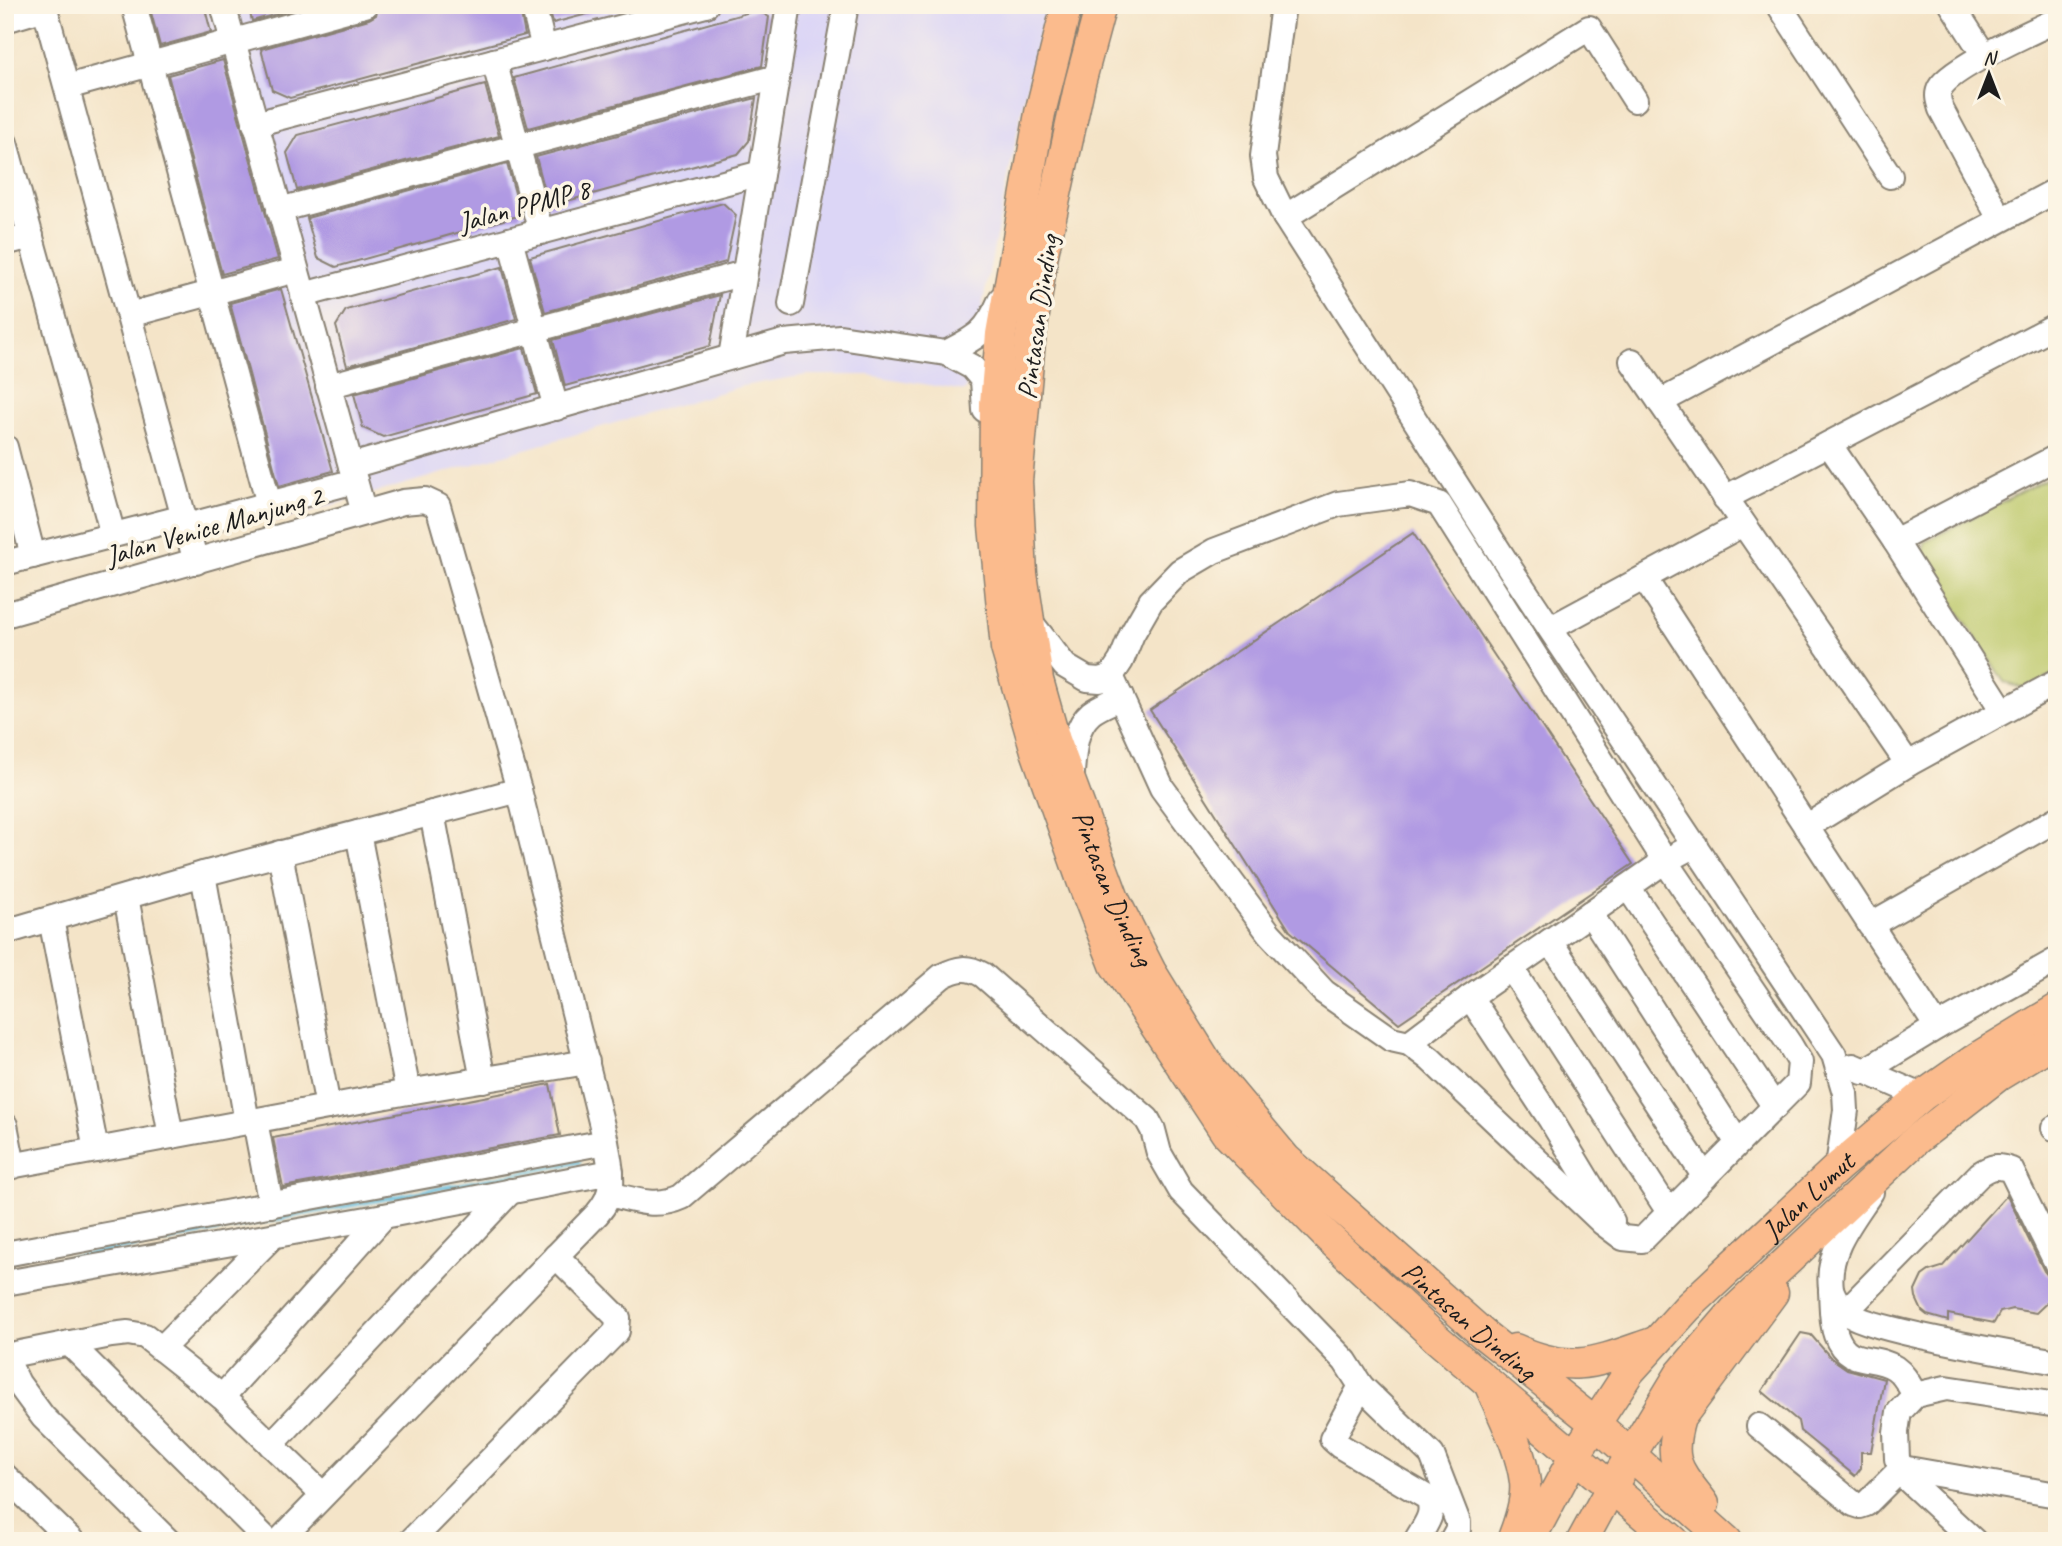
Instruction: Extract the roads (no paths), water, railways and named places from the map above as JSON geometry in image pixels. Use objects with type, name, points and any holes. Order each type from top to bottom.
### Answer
[{"type":"main road","name":"Pintasan Dinding","points":[[1067,5],[1040,113],[1001,334],[995,403],[994,526],[1006,649],[1036,751],[1115,965],[1226,1133],[1328,1237],[1436,1338],[1674,1541]]},
{"type":"main road","name":"Pintasan Dinding","points":[[1101,5],[1080,83],[1043,254],[1030,341],[1017,481],[1023,574],[1038,680],[1055,740],[1114,899],[1151,972],[1211,1069],[1286,1159],[1483,1334],[1595,1423],[1727,1541]]},
{"type":"main road","name":"Jalan Lumut","points":[[1529,1541],[1575,1455],[1629,1372],[1661,1340],[1688,1307],[1838,1167],[1922,1096],[1978,1057],[2057,1009]]},
{"type":"main road","name":"Jalan Lumut","points":[[1582,1541],[1629,1455],[1679,1374],[1734,1311],[1917,1139],[1998,1076],[2057,1040]]},
{"type":"main road","points":[[1737,1541],[1703,1504],[1678,1469],[1673,1451],[1674,1437],[1680,1418],[1814,1236]]},
{"type":"main road","points":[[1483,1334],[1554,1364],[1577,1365],[1609,1358],[1661,1340]]},
{"type":"main road","points":[[1490,1384],[1518,1452],[1525,1484],[1521,1517],[1512,1541]]},
{"type":"street","points":[[134,5],[269,504]]},
{"type":"street","points":[[223,5],[364,513]]},
{"type":"street","points":[[67,87],[365,5]]},
{"type":"street","points":[[533,5],[544,48]]},
{"type":"street","points":[[256,124],[706,5]]},
{"type":"street","points":[[731,357],[789,5]]},
{"type":"street","points":[[792,304],[846,5]]},
{"type":"street","points":[[1283,5],[1263,156],[1266,178],[1285,217],[1511,570],[1835,1055],[1846,1093],[1838,1167]]},
{"type":"street","points":[[1779,5],[1890,176]]},
{"type":"street","points":[[1952,5],[1984,55]]},
{"type":"street","points":[[5,20],[45,7],[196,562]]},
{"type":"street","points":[[2000,219],[1939,101],[1938,94],[1941,85],[1984,55],[2057,20]]},
{"type":"street","points":[[1285,217],[1589,28],[1635,100]]},
{"type":"street","points":[[494,61],[541,232]]},
{"type":"street","points":[[279,209],[777,76]]},
{"type":"street","points":[[5,143],[113,535]]},
{"type":"street","name":"Jalan PPMP 8","points":[[303,295],[761,173]]},
{"type":"street","points":[[1660,402],[2057,190]]},
{"type":"street","points":[[5,243],[31,236]]},
{"type":"street","points":[[510,240],[556,408]]},
{"type":"street","points":[[946,353],[970,341],[987,328],[1014,267]]},
{"type":"street","points":[[129,315],[296,270]]},
{"type":"street","points":[[328,386],[744,273]]},
{"type":"street","points":[[1725,498],[2057,325]]},
{"type":"street","points":[[5,563],[113,535],[269,504],[353,473],[556,408],[784,342],[840,337],[946,353],[972,367],[983,380],[984,466],[994,526]]},
{"type":"street","points":[[1632,361],[1908,764]]},
{"type":"street","points":[[1829,444],[1895,541],[2003,711]]},
{"type":"street","points":[[5,447],[33,556]]},
{"type":"street","points":[[1895,541],[2057,457]]},
{"type":"street","points":[[1028,619],[1065,666],[1087,679],[1116,686],[1162,788],[1269,933],[1324,992],[1391,1039],[1409,1043],[1430,1059],[1602,1223],[1623,1238],[1642,1240],[1798,1083],[1800,1062],[1665,861],[1439,505],[1410,494],[1338,505],[1214,551],[1180,571],[1152,601],[1132,634],[1121,661],[1116,686],[1082,723],[1076,739],[1071,783]]},
{"type":"street","name":"Jalan Venice Manjung 2","points":[[5,615],[403,502],[425,500],[438,506],[519,790]]},
{"type":"street","points":[[1550,628],[1743,524]]},
{"type":"street","points":[[1489,583],[1511,570]]},
{"type":"street","points":[[1644,578],[1937,1027]]},
{"type":"street","points":[[1806,827],[1908,764],[2057,682]]},
{"type":"street","points":[[5,932],[204,874],[519,790],[606,1142],[611,1183],[606,1204],[279,1541]]},
{"type":"street","points":[[432,813],[483,1080]]},
{"type":"street","points":[[1870,925],[2057,819]]},
{"type":"street","points":[[358,833],[408,1092]]},
{"type":"street","points":[[1409,1043],[1470,997],[1665,861],[1695,845]]},
{"type":"street","points":[[281,853],[328,1107]]},
{"type":"street","points":[[204,874],[251,1122],[271,1205]]},
{"type":"street","points":[[1628,887],[1774,1107]]},
{"type":"street","points":[[126,897],[171,1136]]},
{"type":"street","points":[[1590,913],[1738,1143]]},
{"type":"street","points":[[51,919],[96,1150]]},
{"type":"street","points":[[1550,941],[1705,1177]]},
{"type":"street","points":[[1863,1072],[2057,960]]},
{"type":"street","points":[[5,1283],[511,1192],[611,1183],[657,1204],[670,1202],[681,1197],[942,976],[957,968],[971,968],[983,975],[1147,1119],[1159,1153],[1181,1192],[1345,1361],[1361,1386],[1432,1455],[1458,1522],[1458,1530],[1452,1541]]},
{"type":"street","points":[[1511,968],[1670,1212]]},
{"type":"street","points":[[1470,997],[1551,1120],[1623,1238]]},
{"type":"street","points":[[1835,1055],[1863,1072],[1922,1096]]},
{"type":"street","points":[[5,1125],[9,1166],[408,1092],[587,1062]]},
{"type":"street","points":[[5,1254],[606,1142]]},
{"type":"street","points":[[1891,1163],[1839,1240],[1832,1263],[1831,1290],[1835,1332],[1842,1348],[1853,1357],[1893,1366],[1903,1375],[1907,1404],[1896,1432],[1897,1459],[1907,1479],[1974,1541]]},
{"type":"street","points":[[1845,1312],[1980,1174],[1991,1167],[1999,1166],[2011,1170],[2057,1264]]},
{"type":"street","points":[[271,1445],[511,1192]]},
{"type":"street","points":[[222,1397],[384,1216]]},
{"type":"street","points":[[161,1349],[273,1236]]},
{"type":"street","points":[[411,1541],[617,1331],[618,1318],[556,1256]]},
{"type":"street","points":[[1831,1290],[1845,1312],[1876,1325],[2057,1362]]},
{"type":"street","points":[[168,1541],[43,1417],[18,1383],[5,1356],[128,1333],[145,1336],[222,1397],[323,1495]]},
{"type":"street","points":[[69,1343],[268,1541]]},
{"type":"street","points":[[1361,1386],[1332,1439],[1428,1498],[1432,1506],[1431,1514],[1416,1541]]},
{"type":"street","points":[[1907,1404],[1946,1388],[2057,1405]]},
{"type":"street","points":[[1759,1426],[1854,1504],[1860,1506],[1866,1504],[1902,1468]]},
{"type":"street","points":[[1902,1468],[2057,1495]]},
{"type":"street","points":[[5,1476],[72,1541]]},
{"type":"waterway","points":[[29,1266],[579,1162]]}]
